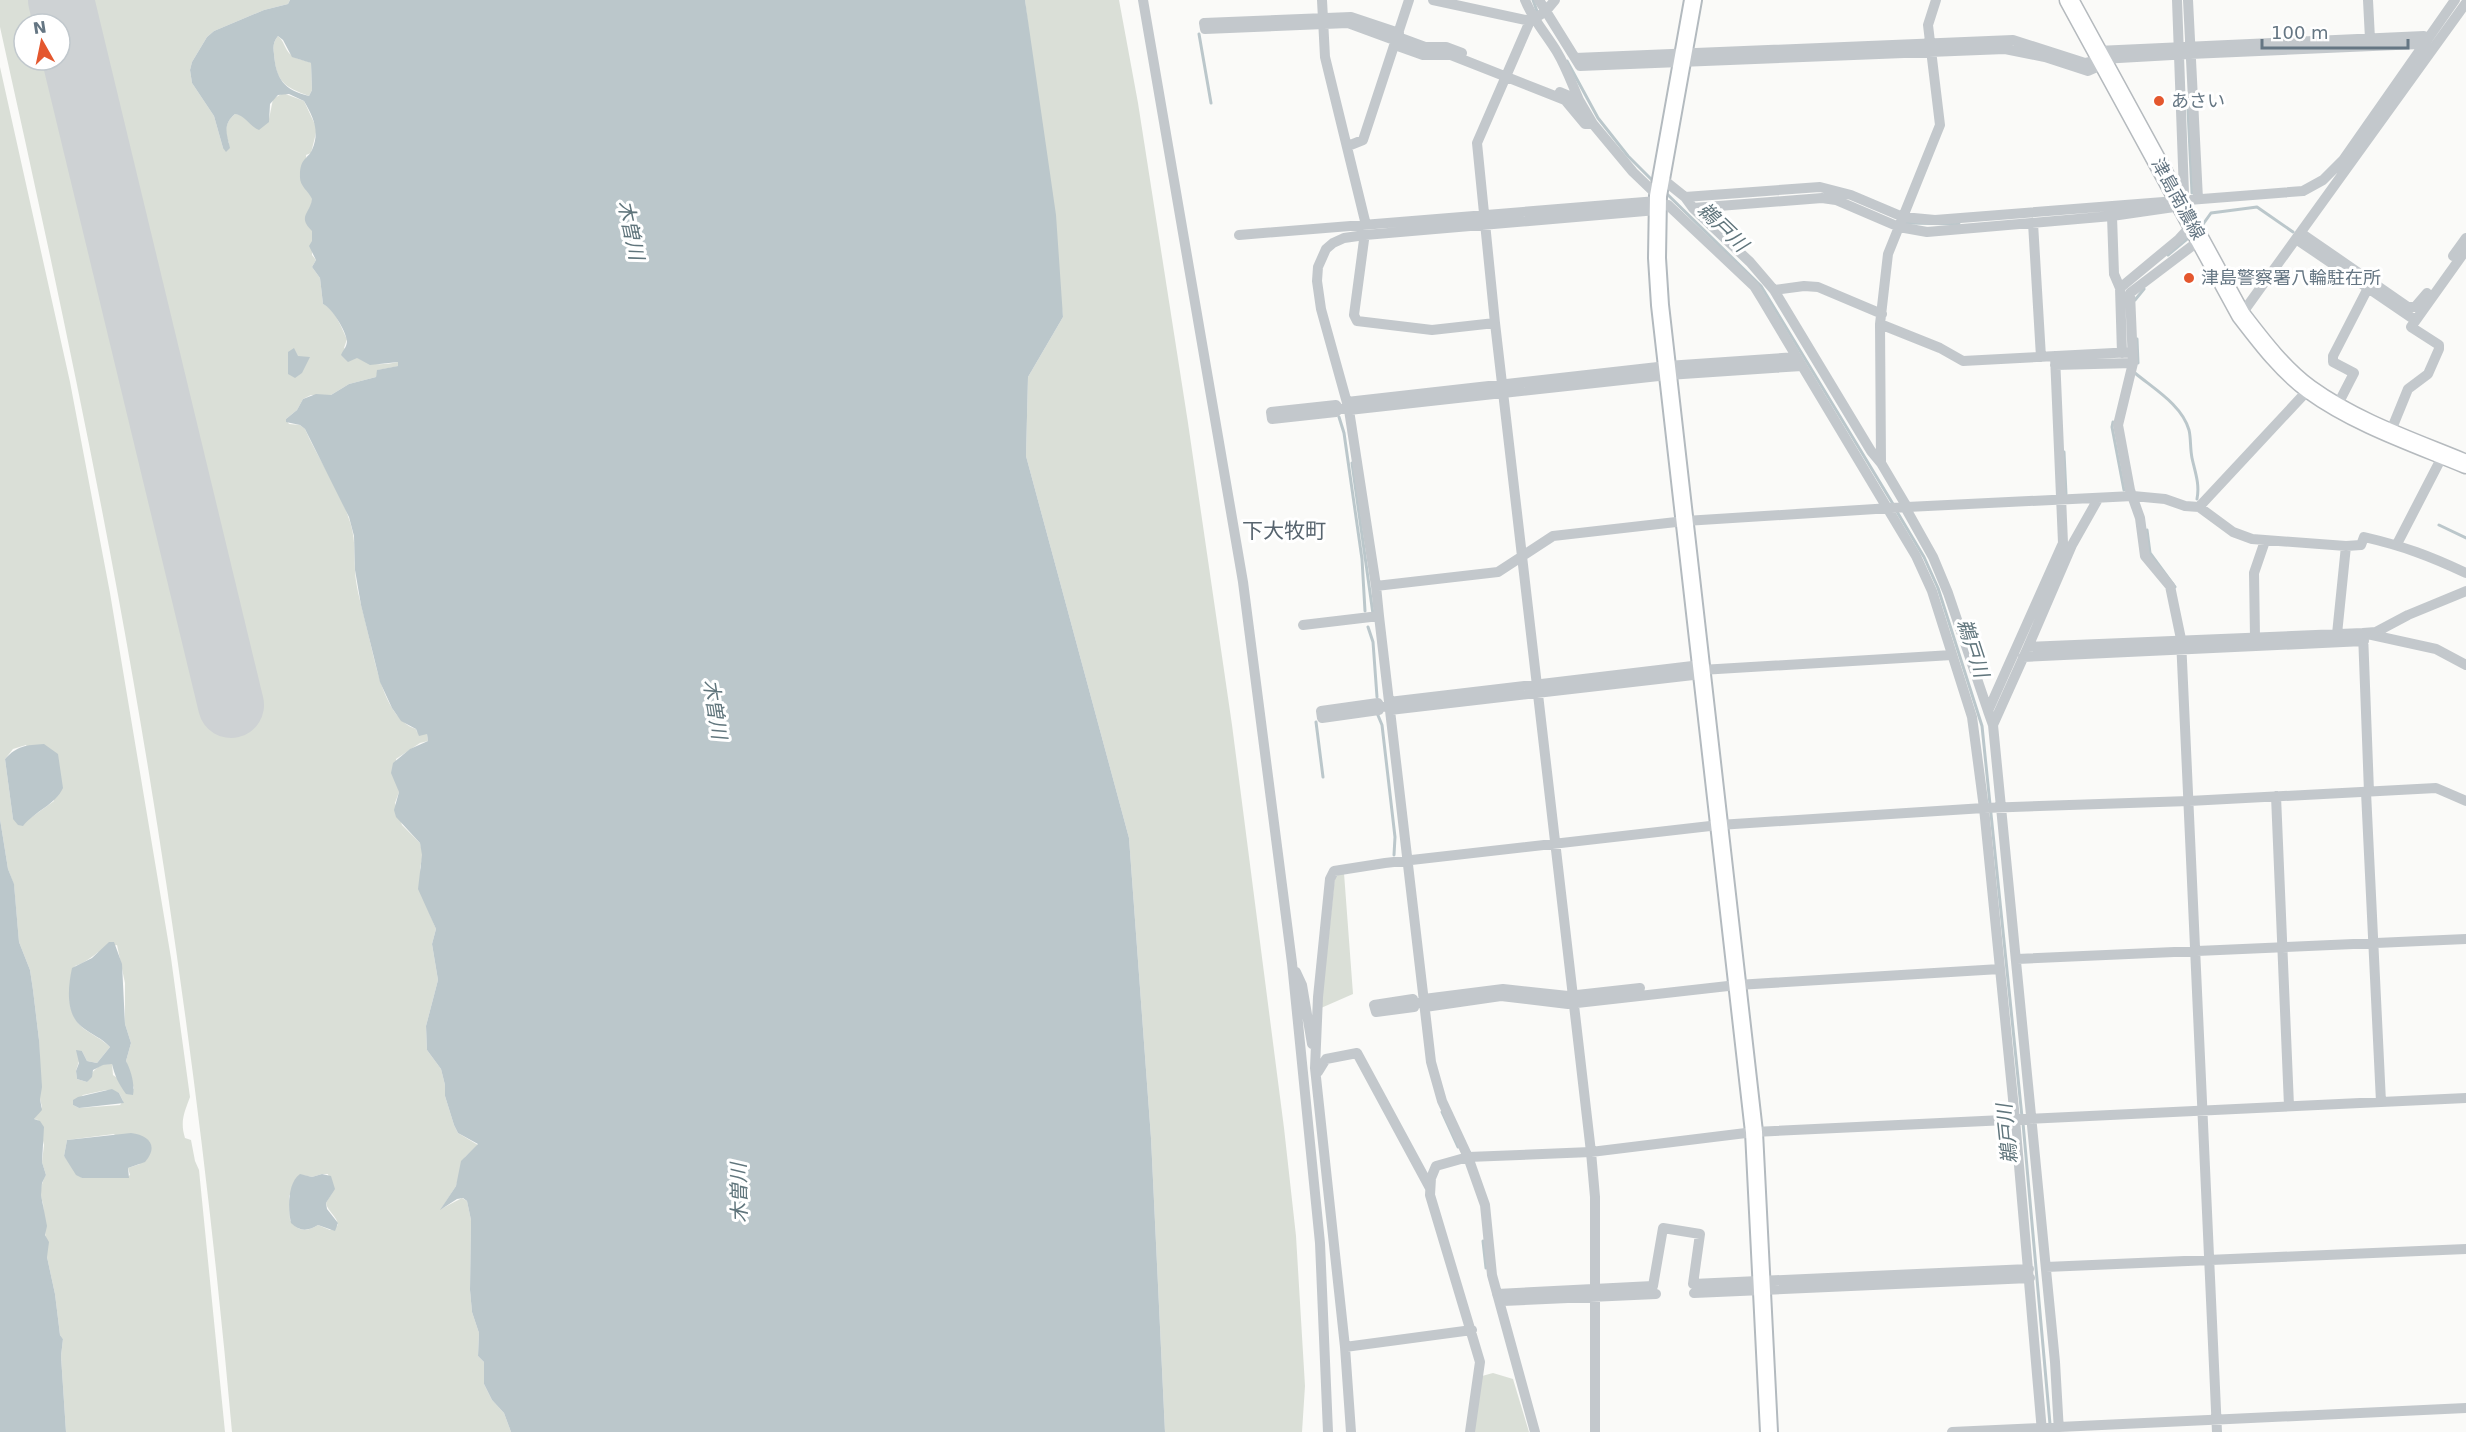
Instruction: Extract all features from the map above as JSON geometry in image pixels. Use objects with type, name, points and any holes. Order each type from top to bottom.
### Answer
[{"type":"main road","name":"津島南濃線","points":[[2069,0],[2186,202],[2196,233],[2241,315],[2281,364],[2309,389],[2337,406],[2390,433],[2466,465]]},
{"type":"street","points":[[1143,0],[1243,582],[1292,963],[1320,1243],[1328,1432]]},
{"type":"street","points":[[1322,0],[1325,57],[1348,146],[1366,230],[1354,315],[1357,321],[1432,330],[1496,323]]},
{"type":"street","points":[[1348,146],[1363,140],[1408,0]]},
{"type":"street","points":[[1433,0],[1537,17],[1575,58],[1681,58],[1930,48],[2013,40],[2085,63],[2101,58],[2184,51],[2370,39],[2424,36],[2425,42]]},
{"type":"street","points":[[1525,0],[1556,50],[1585,124],[1593,124],[1633,172],[1754,286],[1916,555],[1932,591],[1972,717],[1993,808],[2017,962],[2030,1273],[2051,1429]]},
{"type":"street","points":[[1537,17],[1539,0]]},
{"type":"street","points":[[1555,0],[1537,17],[1506,74],[1478,143],[1484,220],[1591,1152],[1595,1197],[1595,1432]]},
{"type":"street","points":[[1693,0],[1658,195],[1657,258],[1754,1132],[1769,1432]]},
{"type":"street","points":[[1881,463],[1881,319],[1888,254],[1940,125],[1928,25],[1936,0]]},
{"type":"street","points":[[2176,0],[2184,51],[2186,202]]},
{"type":"street","points":[[2186,202],[2184,194],[2184,51],[2188,0]]},
{"type":"street","points":[[2368,0],[2370,39]]},
{"type":"street","points":[[1239,235],[1366,230],[1484,220],[1658,195],[1685,197],[1820,187],[1851,195],[1901,222],[2186,202],[2303,191],[2323,180],[2343,160],[2455,0]]},
{"type":"street","points":[[2241,315],[2466,3]]},
{"type":"street","points":[[1323,21],[1204,23],[1205,29],[1323,21],[1351,16],[1397,39],[1425,47],[1446,47],[1575,103]]},
{"type":"street","points":[[2184,51],[2425,42]]},
{"type":"street","points":[[1685,197],[1693,208],[1750,262],[1774,290],[1871,451],[1881,463],[1933,557],[1948,593],[1993,725],[1993,808],[1999,965],[2047,1270],[2051,1429]]},
{"type":"street","points":[[1693,208],[1822,198],[1836,200],[1927,232],[2112,216],[2186,202]]},
{"type":"street","points":[[2112,216],[2114,274],[2120,288],[2129,356]]},
{"type":"street","points":[[2033,223],[2041,357]]},
{"type":"street","points":[[1366,230],[1333,243],[1326,249],[1318,267],[1321,309],[1346,407],[1376,586],[1387,706],[1408,861],[1422,1003],[1431,1062],[1436,1086],[1468,1157],[1485,1205],[1488,1257],[1535,1432]]},
{"type":"street","points":[[2120,288],[2180,239],[2196,233]]},
{"type":"street","points":[[2196,233],[2130,293],[2129,356],[2118,424],[2133,496],[2140,518],[2145,556],[2170,586],[2181,644],[2217,1432]]},
{"type":"street","points":[[2298,236],[2408,307],[2415,307],[2420,303],[2466,238]]},
{"type":"street","points":[[2298,236],[2415,320]]},
{"type":"street","points":[[2390,433],[2408,389],[2428,374],[2439,350],[2439,345],[2411,327],[2466,250]]},
{"type":"street","points":[[1774,290],[1804,286],[1818,287],[1963,361],[2041,357],[2055,361],[2129,356]]},
{"type":"street","points":[[2337,406],[2354,373],[2332,362],[2333,356],[2368,288]]},
{"type":"street","points":[[1988,711],[2063,543],[2055,361]]},
{"type":"street","points":[[1346,407],[1336,412],[1272,419],[1271,412],[1336,405],[1346,407],[1668,371],[1799,362]]},
{"type":"street","points":[[2199,507],[2309,389]]},
{"type":"street","points":[[2397,544],[2443,455]]},
{"type":"street","points":[[1376,586],[1498,572],[1552,536],[1685,521],[2133,496],[2165,499],[2185,506],[2199,507],[2234,532],[2265,541],[2346,546],[2361,545],[2364,537],[2422,552],[2466,573]]},
{"type":"street","points":[[1993,725],[2072,545],[2098,499]]},
{"type":"street","points":[[2255,637],[2254,573],[2265,541]]},
{"type":"street","points":[[2337,634],[2346,546]]},
{"type":"street","points":[[2025,652],[2363,637],[2466,591]]},
{"type":"street","points":[[1303,625],[1379,616]]},
{"type":"street","points":[[2181,644],[2255,637],[2337,634],[2436,649],[2466,665]]},
{"type":"street","points":[[2363,637],[2373,947],[2381,1102]]},
{"type":"street","points":[[1387,706],[1701,670],[1952,655]]},
{"type":"street","points":[[1315,1072],[1318,997],[1330,879],[1334,871],[1343,868],[1719,825],[1993,808],[2189,801],[2436,788],[2466,801]]},
{"type":"street","points":[[2276,796],[2289,1106]]},
{"type":"street","points":[[2373,947],[2466,939]]},
{"type":"street","points":[[2017,962],[2373,947],[2466,946]]},
{"type":"street","points":[[1292,963],[1302,985],[1315,1072],[1345,1347],[1351,1432]]},
{"type":"street","points":[[1422,1003],[1501,996],[1572,999],[1737,982],[1999,965]]},
{"type":"street","points":[[1315,1072],[1326,1059],[1357,1053],[1430,1188],[1443,1241],[1480,1362],[1470,1432]]},
{"type":"street","points":[[1430,1188],[1436,1166],[1468,1157],[1591,1152],[1754,1132],[2466,1098]]},
{"type":"street","points":[[1595,1293],[1653,1286],[1663,1228],[1700,1234],[1693,1284],[1762,1286]]},
{"type":"street","points":[[2047,1270],[2466,1249]]},
{"type":"street","points":[[2210,1263],[2466,1256]]},
{"type":"street","points":[[1694,1293],[1762,1286],[2030,1273]]},
{"type":"street","points":[[1498,1298],[1595,1293],[1656,1294]]},
{"type":"street","points":[[1345,1347],[1472,1330]]},
{"type":"street","points":[[1952,1432],[2466,1408]]},
{"type":"shaded area","points":[[0,0],[290,0],[288,4],[264,10],[214,31],[207,37],[192,62],[190,70],[192,83],[214,116],[223,148],[229,143],[226,127],[235,114],[269,119],[273,99],[283,93],[304,101],[317,129],[311,153],[306,155],[312,199],[307,222],[312,230],[312,255],[316,260],[312,267],[320,278],[323,304],[331,310],[340,324],[347,339],[344,348],[357,358],[369,363],[398,362],[399,366],[378,370],[376,377],[349,384],[331,395],[311,395],[303,399],[297,410],[286,419],[289,424],[300,425],[305,429],[339,494],[351,524],[358,593],[377,671],[388,700],[405,723],[417,732],[427,734],[428,741],[420,743],[396,759],[399,792],[395,803],[402,825],[420,843],[423,855],[420,868],[428,910],[436,929],[432,944],[438,980],[426,1026],[427,1050],[441,1069],[445,1096],[458,1133],[478,1145],[465,1157],[456,1186],[441,1209],[462,1198],[467,1201],[471,1220],[470,1290],[472,1312],[479,1333],[478,1356],[484,1362],[484,1384],[492,1400],[504,1413],[511,1432],[232,1432],[211,1222],[185,1012],[154,803],[118,595],[47,240],[0,27]],"holes":[[[328,1174],[332,1193],[326,1203],[338,1225],[330,1230],[318,1225],[306,1230],[299,1229],[290,1220],[289,1196],[302,1175],[312,1177]]]},
{"type":"shaded area","points":[[1025,0],[1119,0],[1138,103],[1188,423],[1232,725],[1284,1128],[1296,1236],[1305,1386],[1302,1432],[1165,1432],[1151,1138],[1129,838],[1026,456],[1028,377],[1063,317]]},
{"type":"shaded area","points":[[278,36],[287,51],[311,63],[312,90],[309,96],[287,86],[279,77],[274,49],[274,42]]},
{"type":"shaded area","points":[[0,67],[70,382],[110,593],[171,958],[190,1097],[184,1113],[183,1127],[185,1138],[191,1140],[199,1170],[225,1432],[66,1432],[61,1356],[63,1339],[60,1335],[55,1294],[47,1257],[41,1196],[46,1175],[42,1162],[44,1145],[38,1120],[34,1119],[42,1107],[39,1040],[30,970],[19,942],[14,885],[8,869],[0,819]],"holes":[[[26,745],[54,801],[29,819],[13,819],[5,759],[13,749]],[[117,945],[125,983],[125,1024],[131,1043],[126,1061],[134,1089],[113,1075],[112,1064],[96,1068],[87,1082],[77,1079],[76,1071],[82,1051],[87,1061],[97,1063],[110,1047],[83,1028],[73,1015],[70,999],[73,974],[75,966]],[[106,1090],[119,1093],[123,1101],[120,1105],[79,1108],[73,1105],[83,1095]],[[114,1134],[140,1164],[128,1168],[130,1175],[125,1178],[82,1178],[64,1156],[67,1140]]]},
{"type":"shaded area","points":[[1344,873],[1353,994],[1321,1008],[1335,876]]},
{"type":"shaded area","points":[[1493,1373],[1513,1379],[1529,1432],[1474,1432],[1482,1376]]},
{"type":"water","name":"木曽川","points":[[290,0],[1025,0],[1056,215],[1063,317],[1028,377],[1026,456],[1129,838],[1151,1138],[1165,1432],[511,1432],[504,1413],[492,1400],[484,1384],[484,1362],[478,1356],[479,1333],[472,1312],[470,1290],[471,1220],[467,1201],[463,1198],[457,1199],[440,1210],[456,1186],[461,1161],[478,1144],[458,1133],[445,1096],[441,1069],[427,1050],[426,1026],[438,980],[432,944],[436,929],[418,889],[422,855],[420,843],[396,817],[394,810],[399,792],[391,773],[393,763],[410,749],[428,741],[427,734],[419,736],[416,729],[401,721],[380,682],[361,605],[355,570],[354,536],[349,517],[305,429],[300,425],[286,422],[303,399],[316,394],[331,395],[349,384],[376,377],[377,370],[398,366],[398,362],[370,365],[357,358],[348,362],[341,355],[346,345],[346,337],[334,315],[323,304],[320,278],[312,267],[316,260],[309,246],[312,241],[312,231],[305,222],[312,199],[301,182],[300,169],[312,150],[316,131],[304,101],[289,94],[278,95],[270,104],[269,122],[259,130],[242,116],[235,114],[227,126],[230,148],[226,152],[214,116],[192,83],[190,70],[192,62],[207,37],[214,31],[264,10],[288,4]],"holes":[[[278,36],[283,40],[292,57],[311,63],[312,90],[309,96],[287,87],[279,77],[274,47]]]},
{"type":"water","points":[[294,348],[298,356],[310,357],[302,373],[295,378],[288,374],[288,352]]},
{"type":"water","points":[[44,744],[58,754],[63,788],[55,799],[23,826],[18,825],[13,819],[5,759],[22,747]]},
{"type":"water","points":[[0,819],[8,869],[14,884],[19,942],[30,970],[39,1040],[42,1110],[34,1119],[40,1121],[44,1127],[42,1162],[46,1175],[42,1183],[41,1195],[47,1226],[45,1235],[49,1242],[47,1257],[55,1294],[60,1335],[63,1339],[61,1356],[66,1432],[0,1432]]},
{"type":"water","points":[[109,942],[114,942],[122,964],[125,1024],[131,1043],[126,1061],[132,1078],[133,1095],[126,1094],[123,1090],[112,1064],[93,1070],[92,1077],[87,1082],[77,1079],[76,1071],[79,1063],[76,1050],[82,1051],[87,1061],[97,1063],[110,1047],[82,1027],[73,1015],[69,1000],[72,968],[92,958]]},
{"type":"water","points":[[112,1089],[119,1093],[124,1103],[79,1108],[73,1105],[73,1100],[78,1097]]},
{"type":"water","points":[[131,1133],[147,1139],[150,1142],[151,1151],[145,1162],[128,1168],[129,1178],[82,1178],[76,1175],[64,1156],[67,1140]]},
{"type":"water","points":[[300,1174],[312,1177],[322,1174],[331,1176],[335,1189],[326,1203],[327,1209],[338,1223],[335,1231],[318,1225],[301,1229],[291,1223],[289,1204],[291,1190]]},
{"type":"waterway","name":"鵜戸川","points":[[1533,0],[1538,14]]},
{"type":"waterway","points":[[1199,34],[1211,103]]},
{"type":"waterway","name":"鵜戸川","points":[[1567,61],[1598,118],[1628,156],[1653,181]]},
{"type":"waterway","points":[[2188,110],[2192,193]]},
{"type":"waterway","name":"鵜戸川","points":[[1665,192],[1761,286],[1893,504]]},
{"type":"waterway","points":[[2201,227],[2211,213],[2257,207],[2293,232]]},
{"type":"waterway","points":[[1906,223],[1959,224]]},
{"type":"waterway","points":[[2168,255],[2187,239]]},
{"type":"waterway","points":[[2135,300],[2144,289]]},
{"type":"waterway","points":[[2137,339],[2138,363]]},
{"type":"waterway","points":[[2135,373],[2174,405],[2185,421],[2190,433],[2191,454],[2198,483],[2197,499]]},
{"type":"waterway","points":[[1339,417],[1344,433],[1362,559],[1365,611]]},
{"type":"waterway","points":[[2113,422],[2124,490]]},
{"type":"waterway","points":[[2064,452],[2066,494]]},
{"type":"waterway","points":[[1352,463],[1373,614]]},
{"type":"waterway","name":"鵜戸川","points":[[1896,510],[1924,557],[1938,588],[1982,726],[2022,1117]]},
{"type":"waterway","points":[[2439,525],[2466,538]]},
{"type":"waterway","points":[[2147,530],[2150,553],[2175,587]]},
{"type":"waterway","points":[[1368,627],[1373,642],[1377,697]]},
{"type":"waterway","points":[[1377,713],[1382,725],[1395,837],[1394,855]]},
{"type":"waterway","points":[[1316,722],[1323,777]]},
{"type":"waterway","points":[[1442,1112],[1458,1147]]},
{"type":"waterway","name":"鵜戸川","points":[[2023,1123],[2050,1424]]},
{"type":"waterway","points":[[1483,1241],[1486,1268]]},
{"type":"runway","points":[[61,0],[231,705]]},
{"type":"place","name":"あさい","points":[[2159,101]]},
{"type":"place","name":"津島警察署八輪駐在所","points":[[2189,278]]},
{"type":"district","name":"下大牧町","points":[[1284,531]]}]
